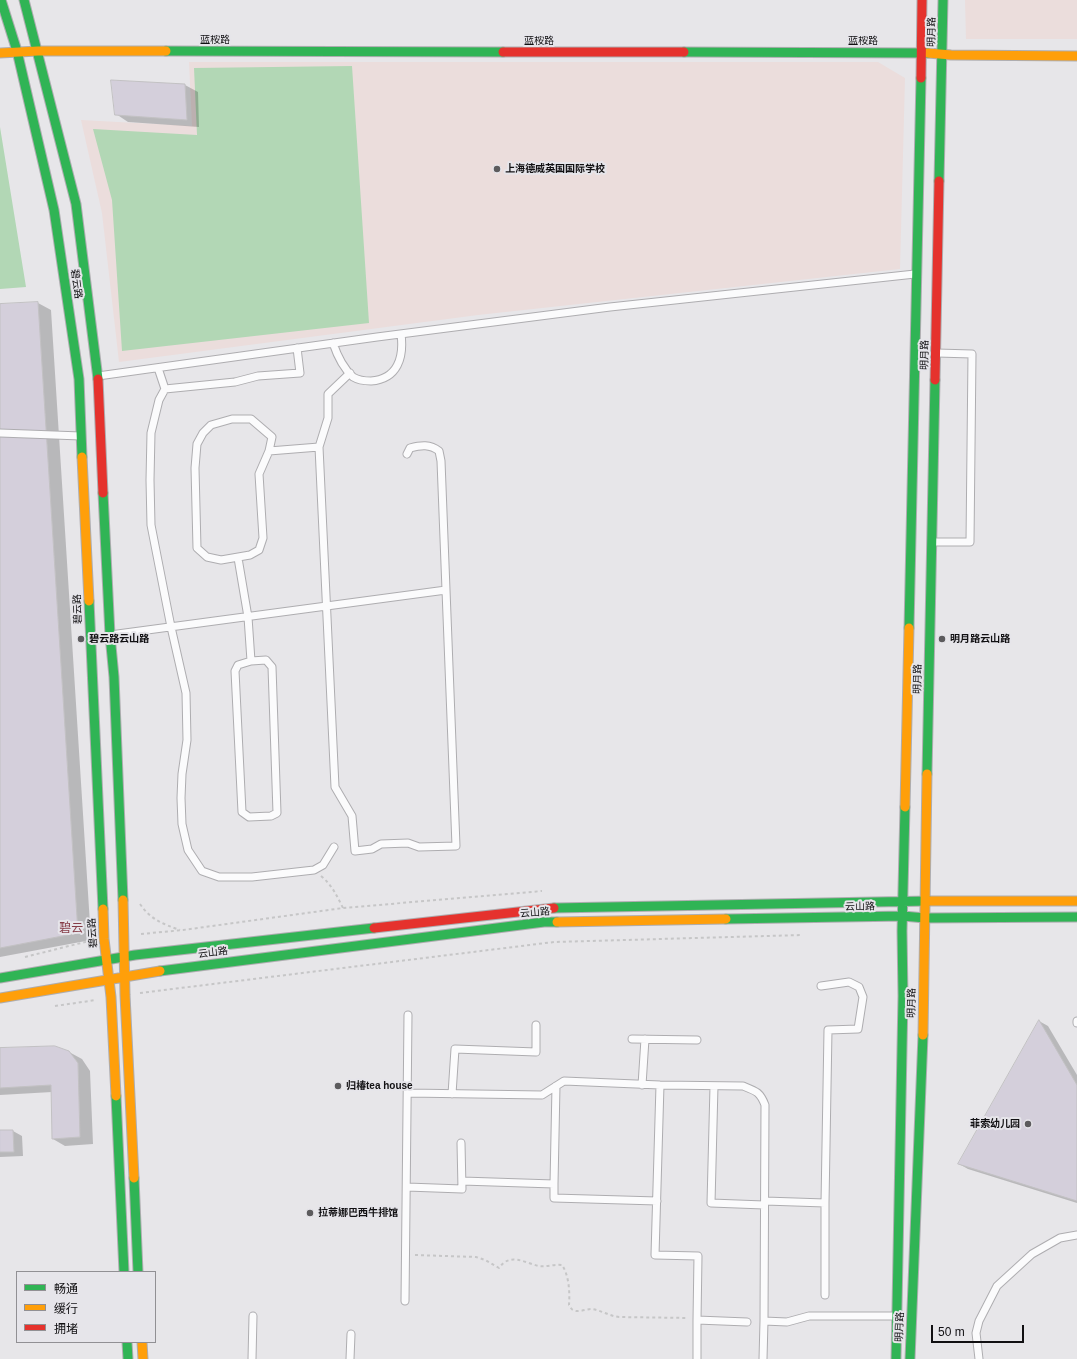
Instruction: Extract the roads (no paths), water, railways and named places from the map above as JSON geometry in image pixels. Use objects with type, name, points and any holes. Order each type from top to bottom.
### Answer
[{"type":"street","name":"碧云路","points":[[1,0],[17,51],[54,210],[79,379],[103,931],[111,997],[124,1271]]},
{"type":"street","name":"碧云路","points":[[24,0],[76,204],[98,376],[110,635],[114,685],[138,1271]]},
{"type":"street","name":"明月路","points":[[896,1359],[903,902],[918,274],[922,0]]},
{"type":"street","name":"明月路","points":[[910,1359],[924,998],[943,0]]},
{"type":"street","name":"蓝桉路","points":[[0,53],[17,51],[922,52],[942,54],[1077,56]]},
{"type":"street","name":"云山路","points":[[0,978],[126,956],[543,908],[925,901],[1077,901]]},
{"type":"street","name":"云山路","points":[[0,998],[126,976],[544,922],[903,916],[925,918],[1077,917]]},
{"type":"street","points":[[127,1343],[128,1359]]},
{"type":"street","points":[[142,1343],[143,1359]]},
{"type":"lane","points":[[98,376],[333,343],[610,307],[905,274],[918,274]]},
{"type":"lane","points":[[333,343],[342,364],[354,378],[363,381],[372,381],[382,379],[392,372],[398,365],[401,354],[401,334]]},
{"type":"lane","points":[[164,389],[234,382],[258,376],[300,372],[297,348]]},
{"type":"lane","points":[[932,542],[970,542],[972,354],[936,353]]},
{"type":"lane","points":[[158,368],[164,389],[159,400],[151,433],[151,525],[186,694],[187,740],[182,774],[181,798],[182,824],[188,850],[202,871],[219,877],[252,877],[314,870],[323,865],[334,847]]},
{"type":"lane","points":[[350,373],[328,394],[328,418],[319,447],[335,788],[352,816],[355,851],[372,849],[381,844],[408,842],[418,847],[456,846],[441,461],[439,451],[432,445],[410,448],[407,454]]},
{"type":"lane","points":[[232,419],[251,419],[272,437],[270,451],[259,474],[264,538],[259,550],[250,555],[238,558],[222,560],[207,557],[197,548],[195,468],[197,444],[203,433],[211,426],[232,419]]},
{"type":"lane","points":[[0,433],[81,436]]},
{"type":"lane","points":[[270,451],[319,447]]},
{"type":"lane","points":[[238,558],[248,617],[251,661]]},
{"type":"lane","points":[[110,635],[446,590]]},
{"type":"lane","points":[[266,660],[272,667],[277,813],[271,816],[249,817],[242,812],[235,671],[238,665],[251,661],[266,660]]},
{"type":"lane","points":[[821,986],[849,982],[859,987],[862,997],[858,1029],[828,1030],[825,1295]]},
{"type":"lane","points":[[405,1301],[408,1015]]},
{"type":"lane","points":[[452,1094],[455,1049],[536,1052],[536,1025]]},
{"type":"lane","points":[[632,1039],[697,1040]]},
{"type":"lane","points":[[642,1085],[645,1039]]},
{"type":"lane","points":[[408,1093],[542,1095],[564,1081],[642,1085],[743,1086],[753,1090],[761,1096],[765,1105],[763,1359]]},
{"type":"lane","points":[[660,1085],[655,1255],[698,1256],[696,1359]]},
{"type":"lane","points":[[556,1086],[554,1198],[657,1201]]},
{"type":"lane","points":[[714,1086],[711,1203],[825,1204]]},
{"type":"lane","points":[[406,1187],[462,1189],[462,1142]]},
{"type":"lane","points":[[462,1181],[554,1184]]},
{"type":"lane","points":[[979,1359],[976,1333],[979,1321],[997,1286],[1032,1254],[1060,1238],[1077,1235]]},
{"type":"lane","points":[[252,1359],[253,1316]]},
{"type":"lane","points":[[764,1322],[787,1322],[809,1316],[897,1316]]},
{"type":"lane","points":[[697,1319],[747,1322]]},
{"type":"lane","points":[[350,1359],[351,1334]]},
{"type":"place","name":"上海德威英国国际学校","points":[[497,169]]},
{"type":"place","name":"碧云路云山路","points":[[81,639]]},
{"type":"place","name":"明月路云山路","points":[[942,639]]},
{"type":"place","name":"归椿tea house","points":[[338,1086]]},
{"type":"place","name":"菲索幼儿园","points":[[1028,1124]]},
{"type":"place","name":"拉蒂娜巴西牛排馆","points":[[310,1213]]},
{"type":"district","name":"碧云","points":[[71,929]]}]
